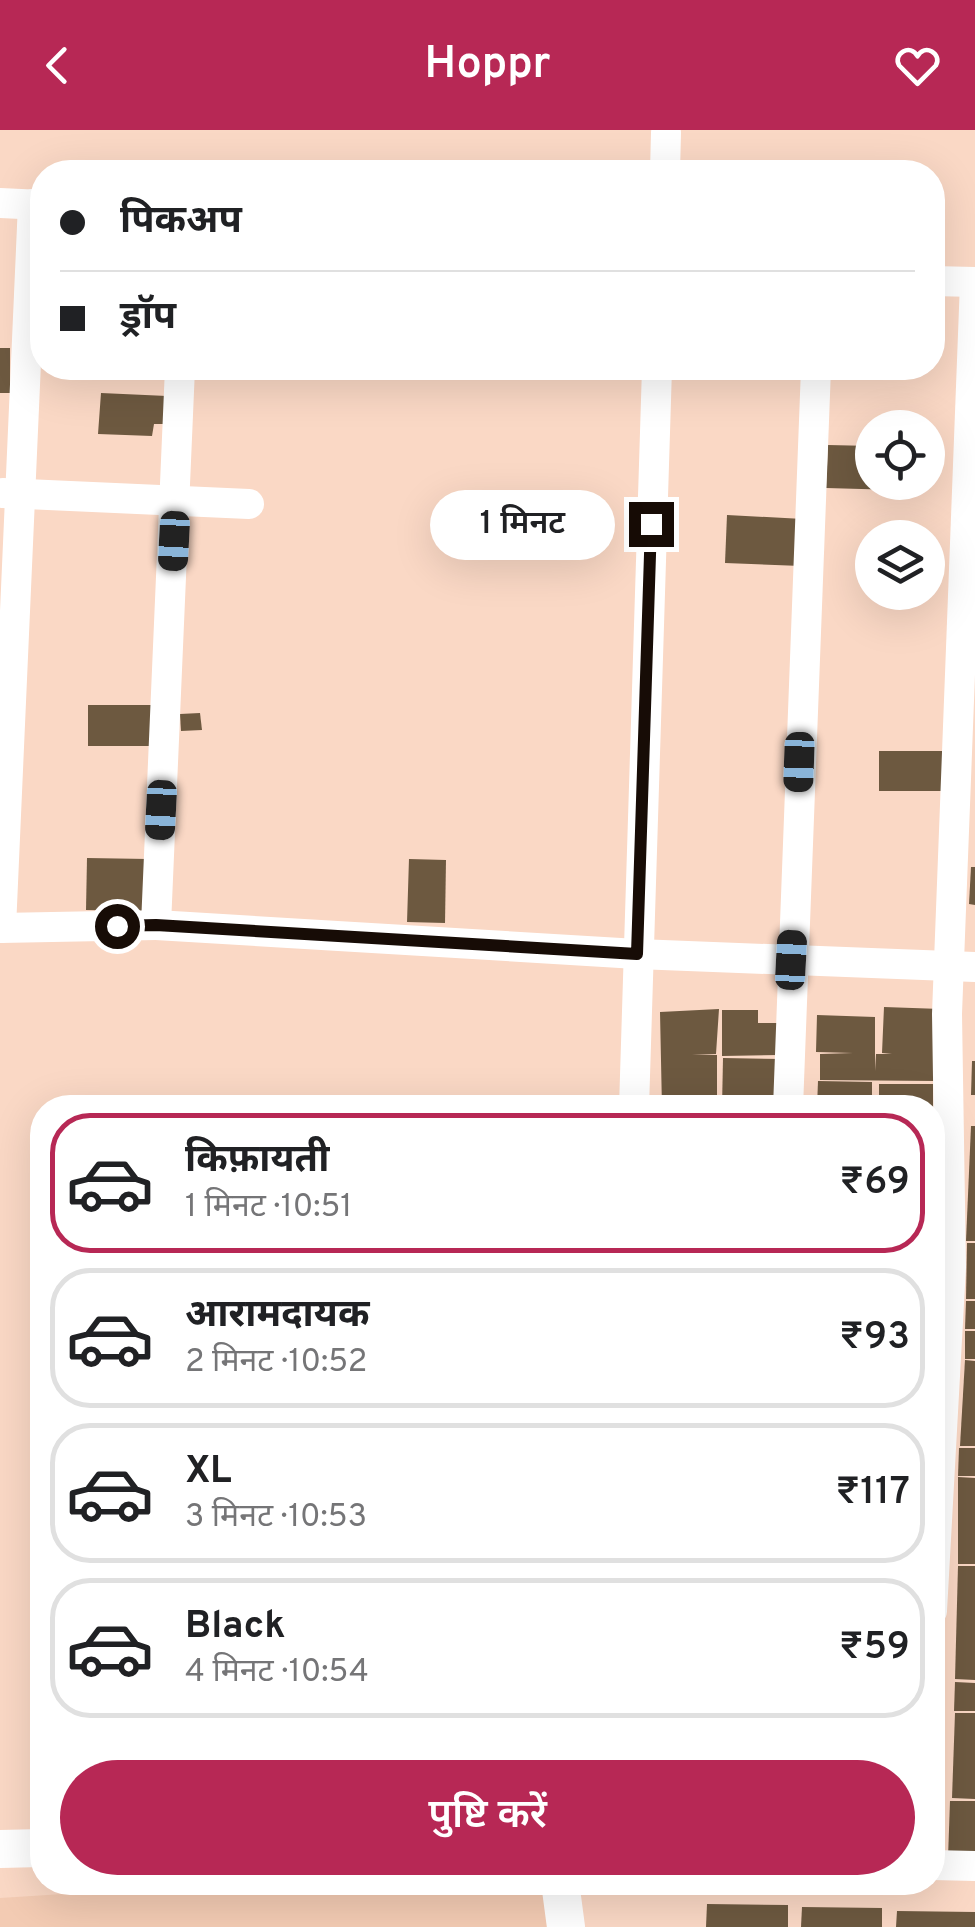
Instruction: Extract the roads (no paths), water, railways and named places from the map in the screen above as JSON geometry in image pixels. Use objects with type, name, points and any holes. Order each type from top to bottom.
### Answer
[{"type":"street","points":[[665,160],[666,133]]},
{"type":"street","points":[[0,203],[30,205]]},
{"type":"street","points":[[945,281],[975,282],[962,966],[945,1222]]},
{"type":"street","points":[[30,287],[10,493],[1,928],[156,925],[637,954],[962,966]]},
{"type":"street","points":[[156,925],[180,380]]},
{"type":"street","points":[[634,1095],[656,380]]},
{"type":"street","points":[[788,1095],[815,380]]},
{"type":"street","points":[[10,493],[249,504]]},
{"type":"street","points":[[0,1849],[30,1848]]},
{"type":"street","points":[[945,1865],[975,1866]]},
{"type":"street","points":[[562,1895],[566,1927]]}]
